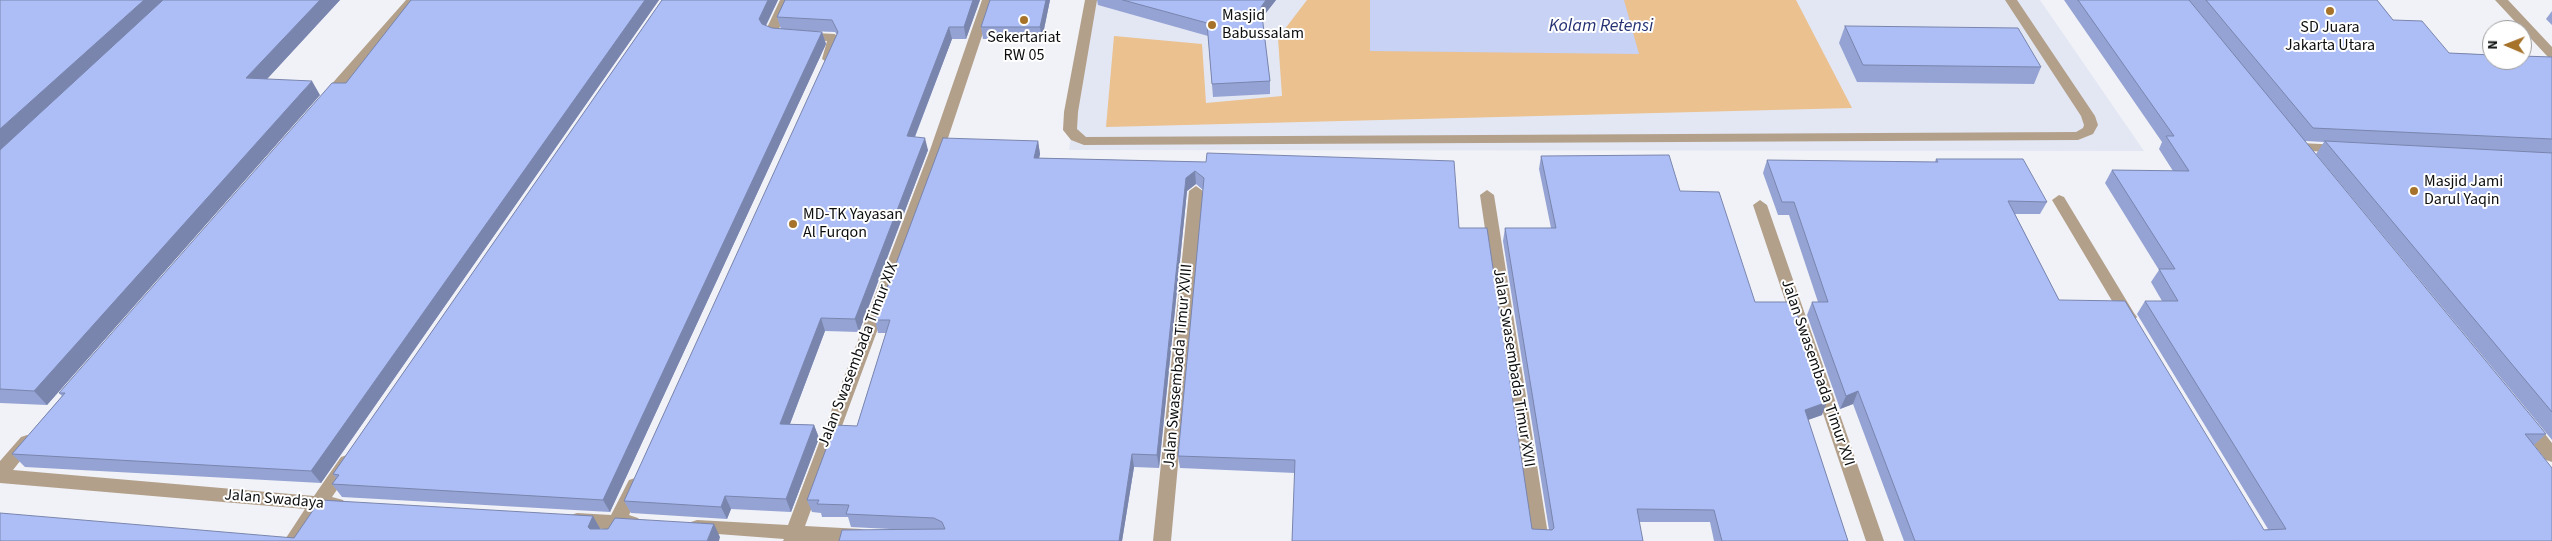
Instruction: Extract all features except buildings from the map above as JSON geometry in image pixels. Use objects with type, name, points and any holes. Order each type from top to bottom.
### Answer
[{"type":"street","points":[[314,112],[413,0]]},
{"type":"street","points":[[786,0],[771,32],[776,34],[827,36],[833,38],[834,44],[822,71]]},
{"type":"street","name":"Jalan Swasembada Timur XIX","points":[[793,537],[937,150],[988,0]]},
{"type":"street","points":[[1091,0],[1071,112],[1070,130],[1076,137],[1084,141],[2078,136],[2088,131],[2091,125],[2088,116],[2011,0]]},
{"type":"street","points":[[2501,0],[2552,54]]},
{"type":"street","points":[[2289,132],[2314,162]]},
{"type":"street","points":[[2301,147],[2349,149]]},
{"type":"street","name":"Jalan Swasembada Timur XVIII","points":[[1162,541],[1196,191]]},
{"type":"street","name":"Jalan Swasembada Timur XVII","points":[[1487,195],[1540,541]]},
{"type":"street","points":[[2059,200],[2136,328]]},
{"type":"street","name":"Jalan Swasembada Timur XVI","points":[[1760,205],[1875,541]]},
{"type":"street","points":[[2521,417],[2552,455]]},
{"type":"street","points":[[0,475],[40,427]]},
{"type":"street","points":[[293,541],[354,452]]},
{"type":"street","points":[[608,541],[642,469]]},
{"type":"street","name":"Jalan Swadaya","points":[[0,475],[359,506]]},
{"type":"street","points":[[557,519],[646,524]]},
{"type":"street","points":[[676,526],[793,537],[880,538]]},
{"type":"shaded area","points":[[1091,0],[2040,0],[2144,151],[1069,150]]},
{"type":"shaded area","points":[[1307,0],[1796,0],[1852,108],[1106,127],[1114,36],[1202,44],[1206,103],[1282,96],[1278,38]]},
{"type":"water","name":"Kolam Retensi","points":[[1370,0],[1624,0],[1639,54],[1370,51]]},
{"type":"place","name":"SD Juara Jakarta Utara","points":[[2330,11]]},
{"type":"place","name":"Sekertariat RW 05","points":[[1024,20]]},
{"type":"place","name":"Masjid Babussalam","points":[[1212,25]]},
{"type":"place","name":"Masjid Jami Darul Yaqin","points":[[2414,191]]},
{"type":"place","name":"MD-TK Yayasan Al Furqon","points":[[793,224]]}]
